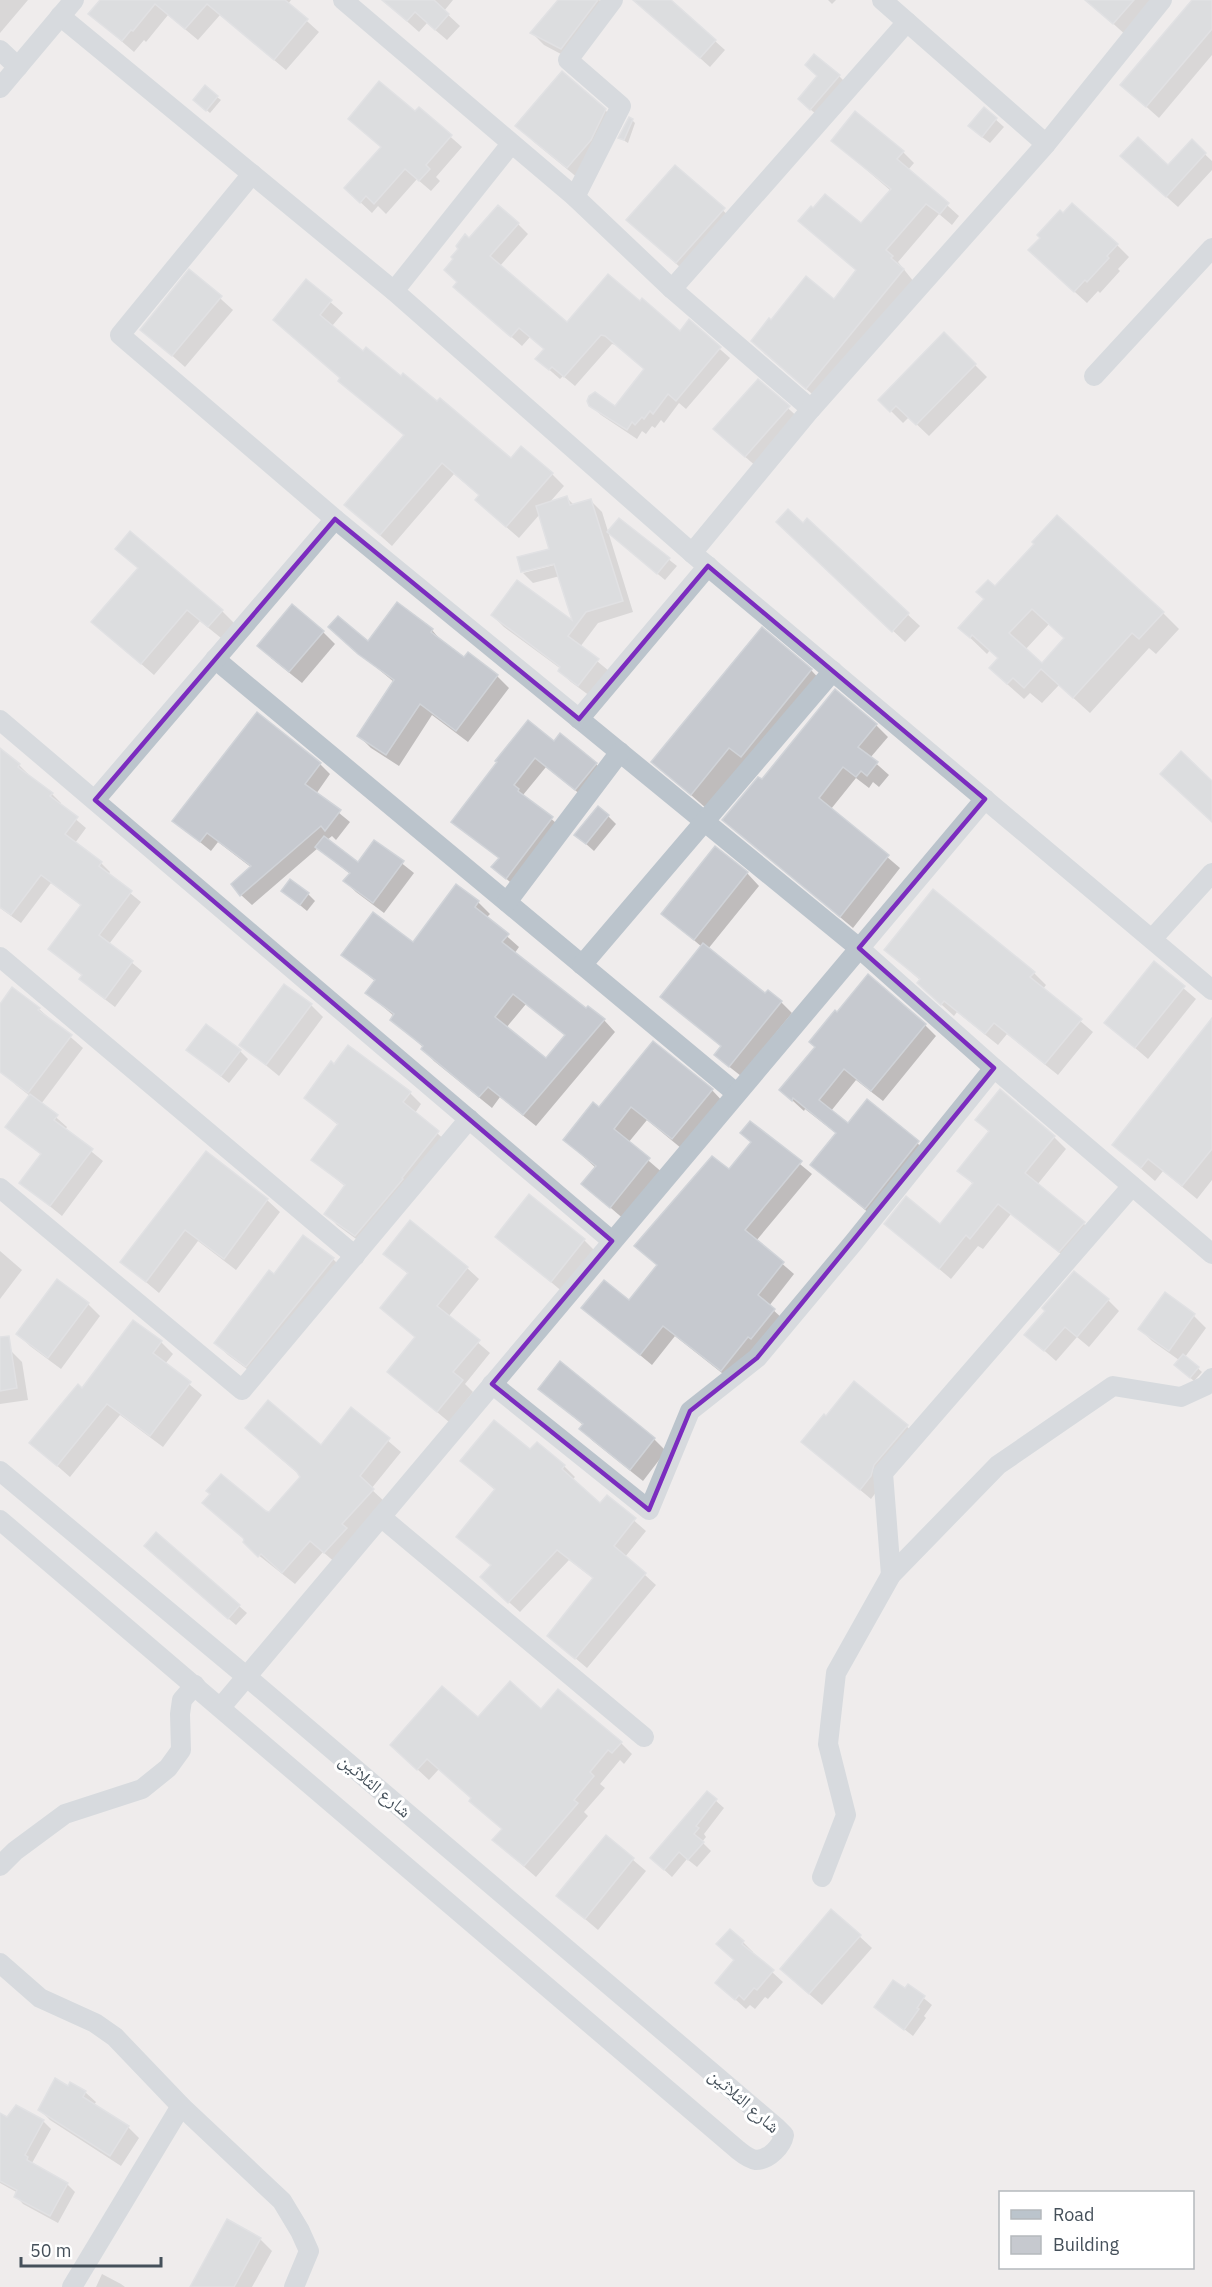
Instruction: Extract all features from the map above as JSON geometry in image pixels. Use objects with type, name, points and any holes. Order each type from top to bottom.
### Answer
[{"type":"street","points":[[0,88],[74,0]]},
{"type":"street","points":[[343,0],[575,197],[672,289],[811,409]]},
{"type":"street","points":[[575,197],[621,106],[568,60],[614,0]]},
{"type":"street","points":[[882,0],[1046,144]]},
{"type":"street","points":[[692,553],[811,409],[1046,144],[1162,0]]},
{"type":"street","points":[[60,16],[394,291],[692,553],[1212,990]]},
{"type":"street","points":[[672,289],[906,22]]},
{"type":"street","points":[[0,50],[18,67]]},
{"type":"street","points":[[394,291],[512,144]]},
{"type":"street","points":[[252,174],[120,335],[335,519],[859,948],[994,1068],[1212,1254]]},
{"type":"street","points":[[1094,376],[1212,248]]},
{"type":"street","points":[[95,800],[335,519]]},
{"type":"street","points":[[579,719],[708,566]]},
{"type":"street","points":[[215,659],[736,1093]]},
{"type":"street","points":[[582,965],[833,671]]},
{"type":"street","points":[[0,720],[612,1241]]},
{"type":"street","points":[[507,902],[620,752]]},
{"type":"street","points":[[221,1707],[985,799]]},
{"type":"street","points":[[1152,939],[1212,873]]},
{"type":"street","points":[[0,957],[355,1256]]},
{"type":"street","points":[[492,1384],[649,1510],[690,1411],[757,1358],[994,1068]]},
{"type":"street","points":[[0,1188],[242,1390],[469,1119]]},
{"type":"street","points":[[891,1575],[883,1473],[1132,1186]]},
{"type":"street","points":[[822,1877],[846,1815],[828,1744],[836,1673],[891,1575],[998,1465],[1113,1386],[1180,1397],[1205,1386],[1212,1378]]},
{"type":"street","name":"شارع الثلاثين","points":[[0,1471],[247,1677],[776,2127],[784,2134],[783,2142],[775,2151],[759,2160],[738,2150],[0,1520]]},
{"type":"street","points":[[381,1517],[644,1737]]},
{"type":"street","points":[[0,1866],[15,1851],[65,1814],[142,1789],[168,1768],[181,1750],[182,1700],[195,1685]]},
{"type":"street","points":[[0,1963],[40,1998],[95,2023],[115,2037],[181,2106],[282,2201],[309,2251],[294,2287]]},
{"type":"street","points":[[72,2287],[181,2106]]},
{"type":"highlighted area","points":[[335,519],[579,719],[708,566],[985,799],[859,948],[994,1068],[757,1358],[690,1411],[649,1510],[492,1384],[612,1241],[95,800]]},
{"type":"building","points":[[100,0],[285,0],[308,19],[274,60],[207,4],[185,29],[155,4],[122,41],[88,14]]},
{"type":"building","points":[[382,0],[434,0],[449,14],[435,30],[415,12],[407,21]]},
{"type":"building","points":[[558,0],[598,0],[561,49],[530,33]]},
{"type":"building","points":[[633,0],[671,0],[716,40],[700,58]]},
{"type":"building","points":[[1085,0],[1134,0],[1113,24]]},
{"type":"building","points":[[1192,0],[1212,0],[1212,29],[1146,107],[1120,85]]},
{"type":"building","points":[[814,54],[840,75],[810,110],[798,99],[817,76],[805,65]]},
{"type":"building","points":[[562,71],[606,109],[591,140],[567,168],[515,126]]},
{"type":"building","points":[[379,81],[415,111],[419,107],[452,135],[426,165],[430,169],[419,181],[405,169],[374,204],[366,196],[360,203],[344,188],[381,147],[348,119]]},
{"type":"building","points":[[205,85],[218,96],[206,111],[193,100]]},
{"type":"building","points":[[984,107],[997,118],[982,137],[968,126]]},
{"type":"building","points":[[855,111],[904,151],[897,159],[949,203],[940,214],[926,204],[886,250],[893,256],[891,258],[904,269],[806,389],[751,341],[806,276],[834,299],[856,270],[798,221],[825,194],[861,223],[891,189],[831,141]]},
{"type":"building","points":[[629,117],[633,119],[624,140],[618,138]]},
{"type":"building","points":[[1138,137],[1168,165],[1192,139],[1206,153],[1166,197],[1120,156]]},
{"type":"building","points":[[675,165],[725,208],[676,263],[626,220]]},
{"type":"building","points":[[1072,203],[1118,244],[1107,256],[1109,258],[1087,282],[1085,280],[1074,292],[1028,250],[1040,238],[1037,235],[1060,210],[1063,213]]},
{"type":"building","points":[[498,205],[519,223],[490,256],[567,322],[608,274],[640,301],[642,298],[680,331],[689,319],[721,347],[676,401],[668,394],[653,414],[650,411],[635,425],[632,422],[627,430],[589,406],[587,401],[589,396],[595,392],[615,406],[644,369],[605,336],[601,335],[564,377],[552,367],[549,370],[535,359],[544,349],[519,328],[511,337],[453,287],[457,282],[444,270],[458,249],[456,246],[465,234],[469,238]]},
{"type":"building","points":[[189,269],[222,296],[172,356],[140,330]]},
{"type":"building","points":[[306,279],[332,300],[320,315],[363,351],[366,347],[401,376],[403,373],[437,401],[440,398],[511,458],[521,446],[553,473],[506,527],[475,500],[479,495],[442,463],[380,535],[344,505],[404,435],[338,381],[340,378],[273,320]]},
{"type":"building","points":[[944,332],[976,364],[916,425],[896,406],[890,412],[878,400]]},
{"type":"building","points":[[758,379],[790,406],[745,457],[713,429]]},
{"type":"building","points":[[567,496],[570,505],[591,499],[623,601],[586,612],[568,636],[599,659],[578,686],[558,671],[560,667],[491,615],[517,580],[572,620],[554,564],[521,572],[517,557],[549,549],[536,506]]},
{"type":"building","points":[[788,509],[803,523],[807,518],[909,613],[892,632],[776,522]]},
{"type":"building","points":[[1057,515],[1164,612],[1139,639],[1132,633],[1073,698],[1041,669],[1024,688],[1013,678],[1007,684],[989,668],[998,658],[972,635],[970,638],[958,628],[984,599],[976,592],[988,580],[995,586],[1034,544],[1032,542]],"holes":[[[1032,609],[1064,638],[1042,663],[1009,633]]]},
{"type":"building","points":[[619,518],[670,558],[657,574],[607,532]]},
{"type":"building","points":[[130,531],[223,610],[208,627],[187,610],[141,664],[91,622],[138,568],[115,549]]},
{"type":"building","points":[[397,602],[433,629],[431,632],[464,657],[468,652],[498,675],[456,731],[420,704],[386,755],[357,736],[394,680],[358,654],[328,627],[338,616],[368,641]]},
{"type":"building","points":[[292,604],[324,631],[289,672],[257,646]]},
{"type":"building","points":[[762,627],[812,669],[741,757],[729,748],[691,795],[651,762]]},
{"type":"building","points":[[835,689],[877,724],[858,747],[878,762],[867,776],[861,771],[856,777],[843,767],[819,798],[889,855],[840,917],[722,820],[758,777],[762,779]]},
{"type":"building","points":[[257,712],[321,763],[305,784],[341,810],[325,831],[321,826],[240,896],[231,884],[251,866],[207,833],[200,842],[172,821]]},
{"type":"building","points":[[528,720],[554,741],[560,733],[597,763],[575,790],[535,758],[514,785],[519,789],[518,791],[553,817],[506,879],[491,867],[499,858],[451,822]]},
{"type":"building","points":[[0,748],[20,764],[18,767],[53,793],[50,796],[78,817],[65,834],[102,862],[99,866],[132,891],[99,935],[133,961],[105,999],[79,979],[82,975],[48,949],[81,905],[41,875],[11,915],[0,907]]},
{"type":"building","points":[[1181,751],[1212,781],[1212,822],[1160,774]]},
{"type":"building","points":[[598,806],[609,815],[586,844],[574,835]]},
{"type":"building","points":[[324,836],[358,862],[374,840],[404,861],[373,903],[343,881],[350,873],[315,847]]},
{"type":"building","points":[[715,846],[748,872],[694,940],[661,914]]},
{"type":"building","points":[[290,879],[309,893],[300,905],[281,891]]},
{"type":"building","points":[[456,884],[479,901],[475,907],[509,934],[502,942],[586,1008],[588,1006],[605,1019],[523,1115],[488,1087],[479,1097],[421,1049],[423,1046],[390,1020],[394,1014],[365,993],[375,980],[341,955],[373,912],[413,942]],"holes":[[[513,994],[565,1035],[546,1058],[495,1017]]]},
{"type":"building","points":[[933,889],[1035,972],[1030,977],[1082,1019],[1045,1064],[994,1023],[985,1034],[944,1001],[941,1005],[917,983],[920,979],[884,950]]},
{"type":"building","points":[[703,943],[765,993],[768,990],[782,1001],[729,1067],[714,1055],[721,1046],[660,997]]},
{"type":"building","points":[[1154,961],[1185,986],[1135,1048],[1104,1023]]},
{"type":"building","points":[[868,974],[926,1024],[871,1091],[844,1069],[819,1100],[848,1123],[867,1099],[919,1141],[865,1209],[810,1165],[836,1133],[793,1098],[792,1101],[779,1090],[815,1047],[809,1042]]},
{"type":"building","points":[[284,984],[312,1004],[266,1065],[239,1045]]},
{"type":"building","points":[[12,987],[72,1035],[28,1093],[0,1072],[0,1004]]},
{"type":"building","points":[[1212,1018],[1212,1149],[1182,1186],[1148,1159],[1141,1168],[1112,1145]]},
{"type":"building","points":[[206,1024],[241,1050],[221,1076],[186,1050]]},
{"type":"building","points":[[653,1041],[713,1089],[672,1139],[631,1107],[614,1129],[650,1158],[610,1208],[581,1184],[596,1166],[563,1140],[593,1102],[599,1107]]},
{"type":"building","points":[[348,1045],[411,1092],[403,1102],[439,1131],[403,1179],[355,1236],[324,1214],[345,1185],[311,1160],[338,1124],[304,1098],[331,1061],[334,1064]]},
{"type":"building","points":[[1000,1089],[1055,1136],[1025,1173],[1085,1222],[1059,1252],[998,1204],[970,1239],[966,1235],[939,1269],[884,1224],[906,1196],[940,1224],[973,1183],[957,1171],[989,1131],[975,1120]]},
{"type":"building","points":[[30,1094],[58,1115],[54,1120],[93,1149],[50,1206],[19,1183],[41,1154],[5,1127]]},
{"type":"building","points":[[750,1121],[802,1161],[745,1230],[784,1262],[758,1295],[775,1309],[751,1339],[748,1337],[721,1371],[663,1326],[640,1355],[581,1308],[604,1280],[629,1300],[657,1265],[634,1246],[712,1156],[729,1169],[751,1142],[740,1133]]},
{"type":"building","points":[[206,1151],[268,1199],[224,1259],[185,1230],[146,1282],[120,1262]]},
{"type":"building","points":[[529,1194],[585,1239],[551,1282],[495,1237]]},
{"type":"building","points":[[410,1220],[468,1267],[437,1306],[480,1340],[453,1372],[463,1380],[437,1412],[387,1372],[415,1337],[380,1308],[408,1273],[383,1254]]},
{"type":"building","points":[[303,1235],[334,1258],[246,1367],[214,1343],[269,1270],[274,1274]]},
{"type":"building","points":[[1074,1271],[1109,1299],[1077,1337],[1065,1327],[1044,1351],[1024,1335],[1045,1311],[1042,1308]]},
{"type":"building","points":[[57,1279],[89,1303],[48,1358],[16,1334]]},
{"type":"building","points":[[1165,1292],[1195,1314],[1169,1351],[1138,1329]]},
{"type":"building","points":[[133,1320],[162,1341],[153,1353],[191,1382],[150,1436],[107,1404],[57,1466],[29,1443],[78,1384],[82,1388]]},
{"type":"building","points":[[9,1336],[17,1388],[0,1391],[0,1337]]},
{"type":"building","points":[[1183,1354],[1199,1367],[1190,1378],[1174,1365]]},
{"type":"building","points":[[560,1361],[655,1438],[630,1470],[579,1429],[583,1424],[538,1389]]},
{"type":"building","points":[[854,1381],[908,1425],[874,1465],[871,1476],[860,1490],[801,1442],[824,1414],[826,1416]]},
{"type":"building","points":[[268,1400],[321,1445],[351,1407],[390,1438],[360,1476],[374,1489],[342,1524],[347,1528],[324,1553],[310,1541],[282,1573],[261,1554],[258,1557],[243,1542],[243,1538],[202,1503],[210,1494],[206,1491],[221,1474],[269,1512],[300,1477],[245,1428]]},
{"type":"building","points":[[494,1420],[530,1449],[537,1442],[565,1465],[562,1469],[600,1503],[607,1495],[636,1518],[614,1546],[646,1573],[575,1659],[547,1636],[593,1578],[557,1550],[508,1603],[480,1577],[491,1565],[456,1537],[495,1489],[460,1461]]},
{"type":"building","points":[[156,1532],[240,1605],[228,1619],[144,1546]]},
{"type":"building","points":[[510,1681],[541,1709],[558,1689],[622,1742],[612,1753],[608,1750],[590,1772],[594,1776],[574,1800],[578,1803],[524,1866],[492,1840],[502,1829],[469,1801],[471,1798],[427,1759],[417,1770],[390,1745],[442,1686],[478,1717]]},
{"type":"building","points":[[707,1791],[717,1799],[696,1826],[699,1828],[694,1834],[704,1842],[688,1860],[679,1852],[664,1870],[650,1858]]},
{"type":"building","points":[[606,1835],[634,1858],[585,1919],[556,1896]]},
{"type":"building","points":[[831,1909],[861,1935],[809,1994],[780,1969]]},
{"type":"building","points":[[730,1929],[744,1941],[742,1944],[774,1970],[757,1990],[754,1988],[744,2000],[739,1995],[735,2000],[715,1983],[734,1960],[716,1944]]},
{"type":"building","points":[[893,1980],[905,1988],[908,1984],[925,1996],[904,2030],[874,2007]]},
{"type":"building","points":[[55,2078],[68,2086],[70,2082],[86,2091],[83,2097],[129,2126],[110,2156],[38,2110]]},
{"type":"building","points":[[16,2105],[44,2120],[25,2155],[28,2157],[27,2160],[68,2183],[50,2216],[14,2197],[17,2190],[0,2181],[0,2113],[7,2117]]},
{"type":"building","points":[[227,2219],[261,2238],[234,2287],[190,2287]]}]
